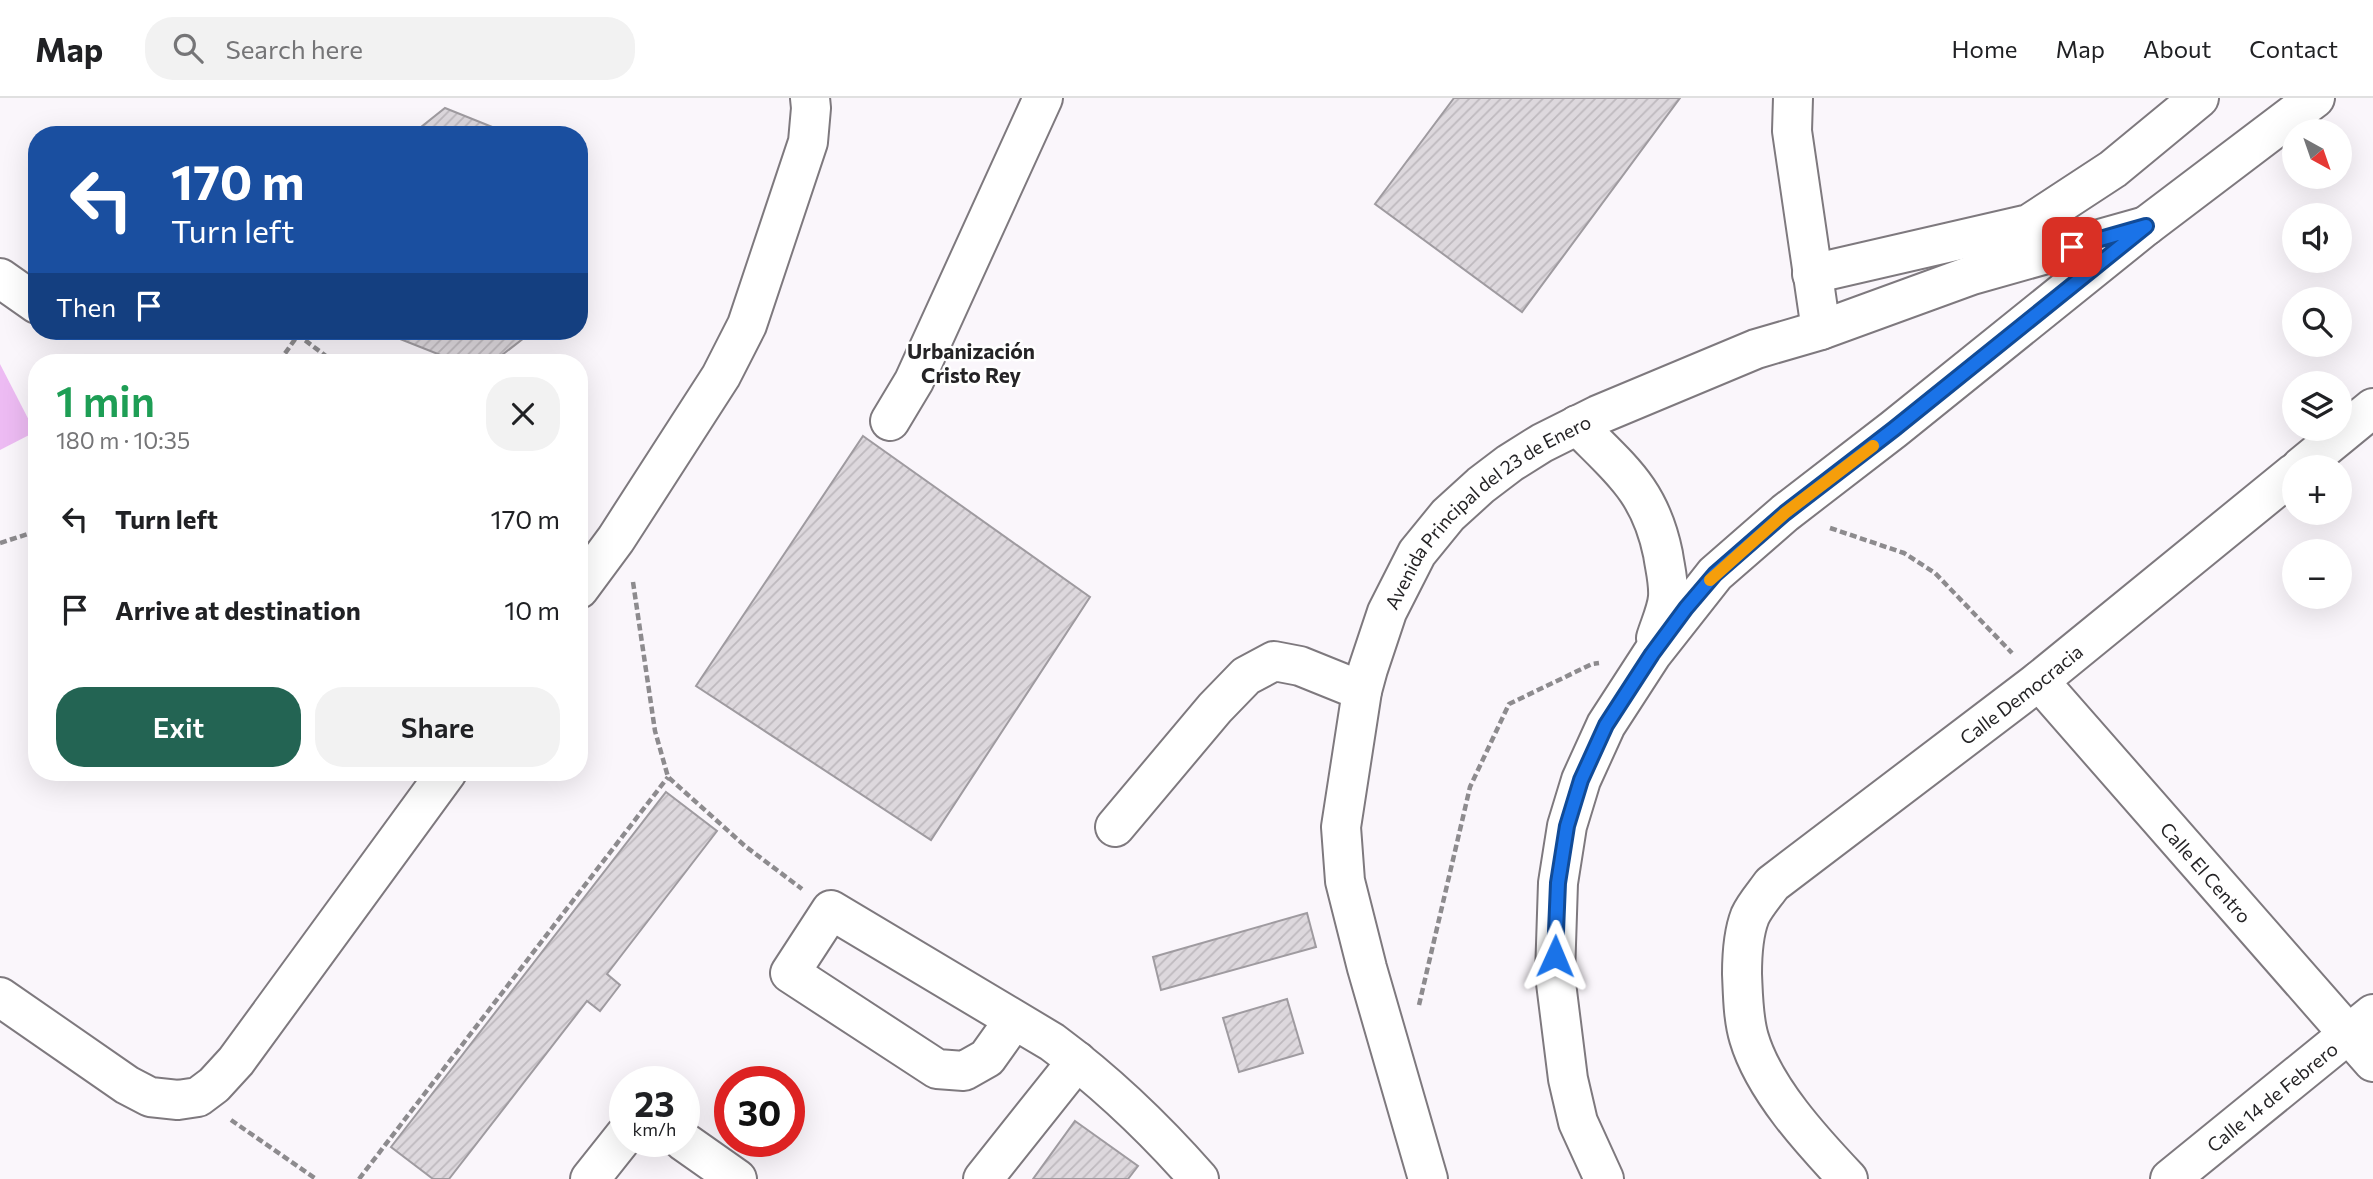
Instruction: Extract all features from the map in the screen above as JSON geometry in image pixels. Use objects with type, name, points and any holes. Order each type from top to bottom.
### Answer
[{"type":"street","points":[[588,576],[721,376],[747,325],[808,142],[810,98]]},
{"type":"street","points":[[890,421],[914,382],[1043,98]]},
{"type":"street","points":[[1793,98],[1792,131],[1821,330]]},
{"type":"street","points":[[1812,274],[2029,224],[2113,169],[2199,98]]},
{"type":"street","points":[[1604,1179],[1578,1122],[1568,1079],[1555,975],[1558,883],[1567,826],[1581,780],[1606,725],[1652,654],[1715,574],[1785,513],[2146,226],[2315,98]]},
{"type":"street","name":"Avenida Principal del 23 de Enero","points":[[1428,1179],[1367,968],[1345,881],[1341,827],[1362,691],[1387,612],[1418,553],[1448,515],[1510,463],[1577,425],[1756,349],[1821,330],[1972,275],[2146,226]]},
{"type":"street","points":[[0,278],[28,297]]},
{"type":"street","points":[[2316,455],[2373,408]]},
{"type":"street","points":[[1577,425],[1640,492],[1651,514],[1667,574],[1668,599],[1652,654]]},
{"type":"street","name":"Calle Democracia","points":[[1848,1179],[1781,1100],[1749,1039],[1743,1001],[1742,969],[1744,942],[1751,914],[1772,884],[2039,681],[2282,483]]},
{"type":"street","points":[[1115,827],[1215,708],[1246,676],[1274,661],[1300,666],[1362,691]]},
{"type":"street","name":"Calle El Centro","points":[[2039,681],[2360,1024],[2373,1062]]},
{"type":"street","points":[[0,997],[127,1085],[150,1097],[178,1100],[198,1097],[214,1085],[236,1061],[440,781]]},
{"type":"street","points":[[1014,1020],[988,1058],[964,1071],[937,1069],[790,973],[831,910],[1052,1042],[1165,1140],[1199,1179]]},
{"type":"street","name":"Calle 14 de Febrero","points":[[2170,1179],[2360,1024]]},
{"type":"street","points":[[983,1179],[1077,1061]]},
{"type":"street","points":[[700,1153],[737,1179]]},
{"type":"street","points":[[590,1179],[609,1155]]},
{"type":"path","points":[[305,340],[323,354]]},
{"type":"path","points":[[1785,513],[1904,553],[1935,573],[2039,681]]},
{"type":"path","points":[[0,543],[28,534]]},
{"type":"path","points":[[633,569],[655,731],[668,777],[745,846],[831,910]]},
{"type":"path","points":[[1417,1016],[1470,788],[1509,704],[1592,664]]},
{"type":"path","points":[[359,1179],[668,777]]},
{"type":"path","points":[[198,1097],[316,1179]]},
{"type":"shaded area","points":[[0,364],[28,418],[28,436],[0,450]]},
{"type":"building","points":[[1454,98],[1680,98],[1522,312],[1375,204]]},
{"type":"building","points":[[445,108],[490,126],[422,126]]},
{"type":"building","points":[[403,340],[521,340],[503,354],[438,354]]},
{"type":"building","points":[[863,436],[1090,597],[931,840],[696,686]]},
{"type":"building","points":[[666,792],[717,831],[607,974],[620,985],[600,1011],[587,1001],[449,1179],[433,1179],[391,1147]]},
{"type":"building","points":[[1307,913],[1316,947],[1161,990],[1153,957]]},
{"type":"building","points":[[1287,999],[1303,1053],[1239,1072],[1223,1018]]},
{"type":"building","points":[[1075,1121],[1138,1166],[1128,1179],[1033,1179]]},
{"type":"slow traffic","points":[[1710,580],[1785,513],[1873,446]]},
{"type":"district","name":"Urbanización Cristo Rey","points":[[971,362]]},
{"type":"route","points":[[1555,956],[1558,883],[1567,826],[1581,780],[1606,725],[1652,654],[1715,574],[1785,513],[2146,226],[2072,247]]}]
